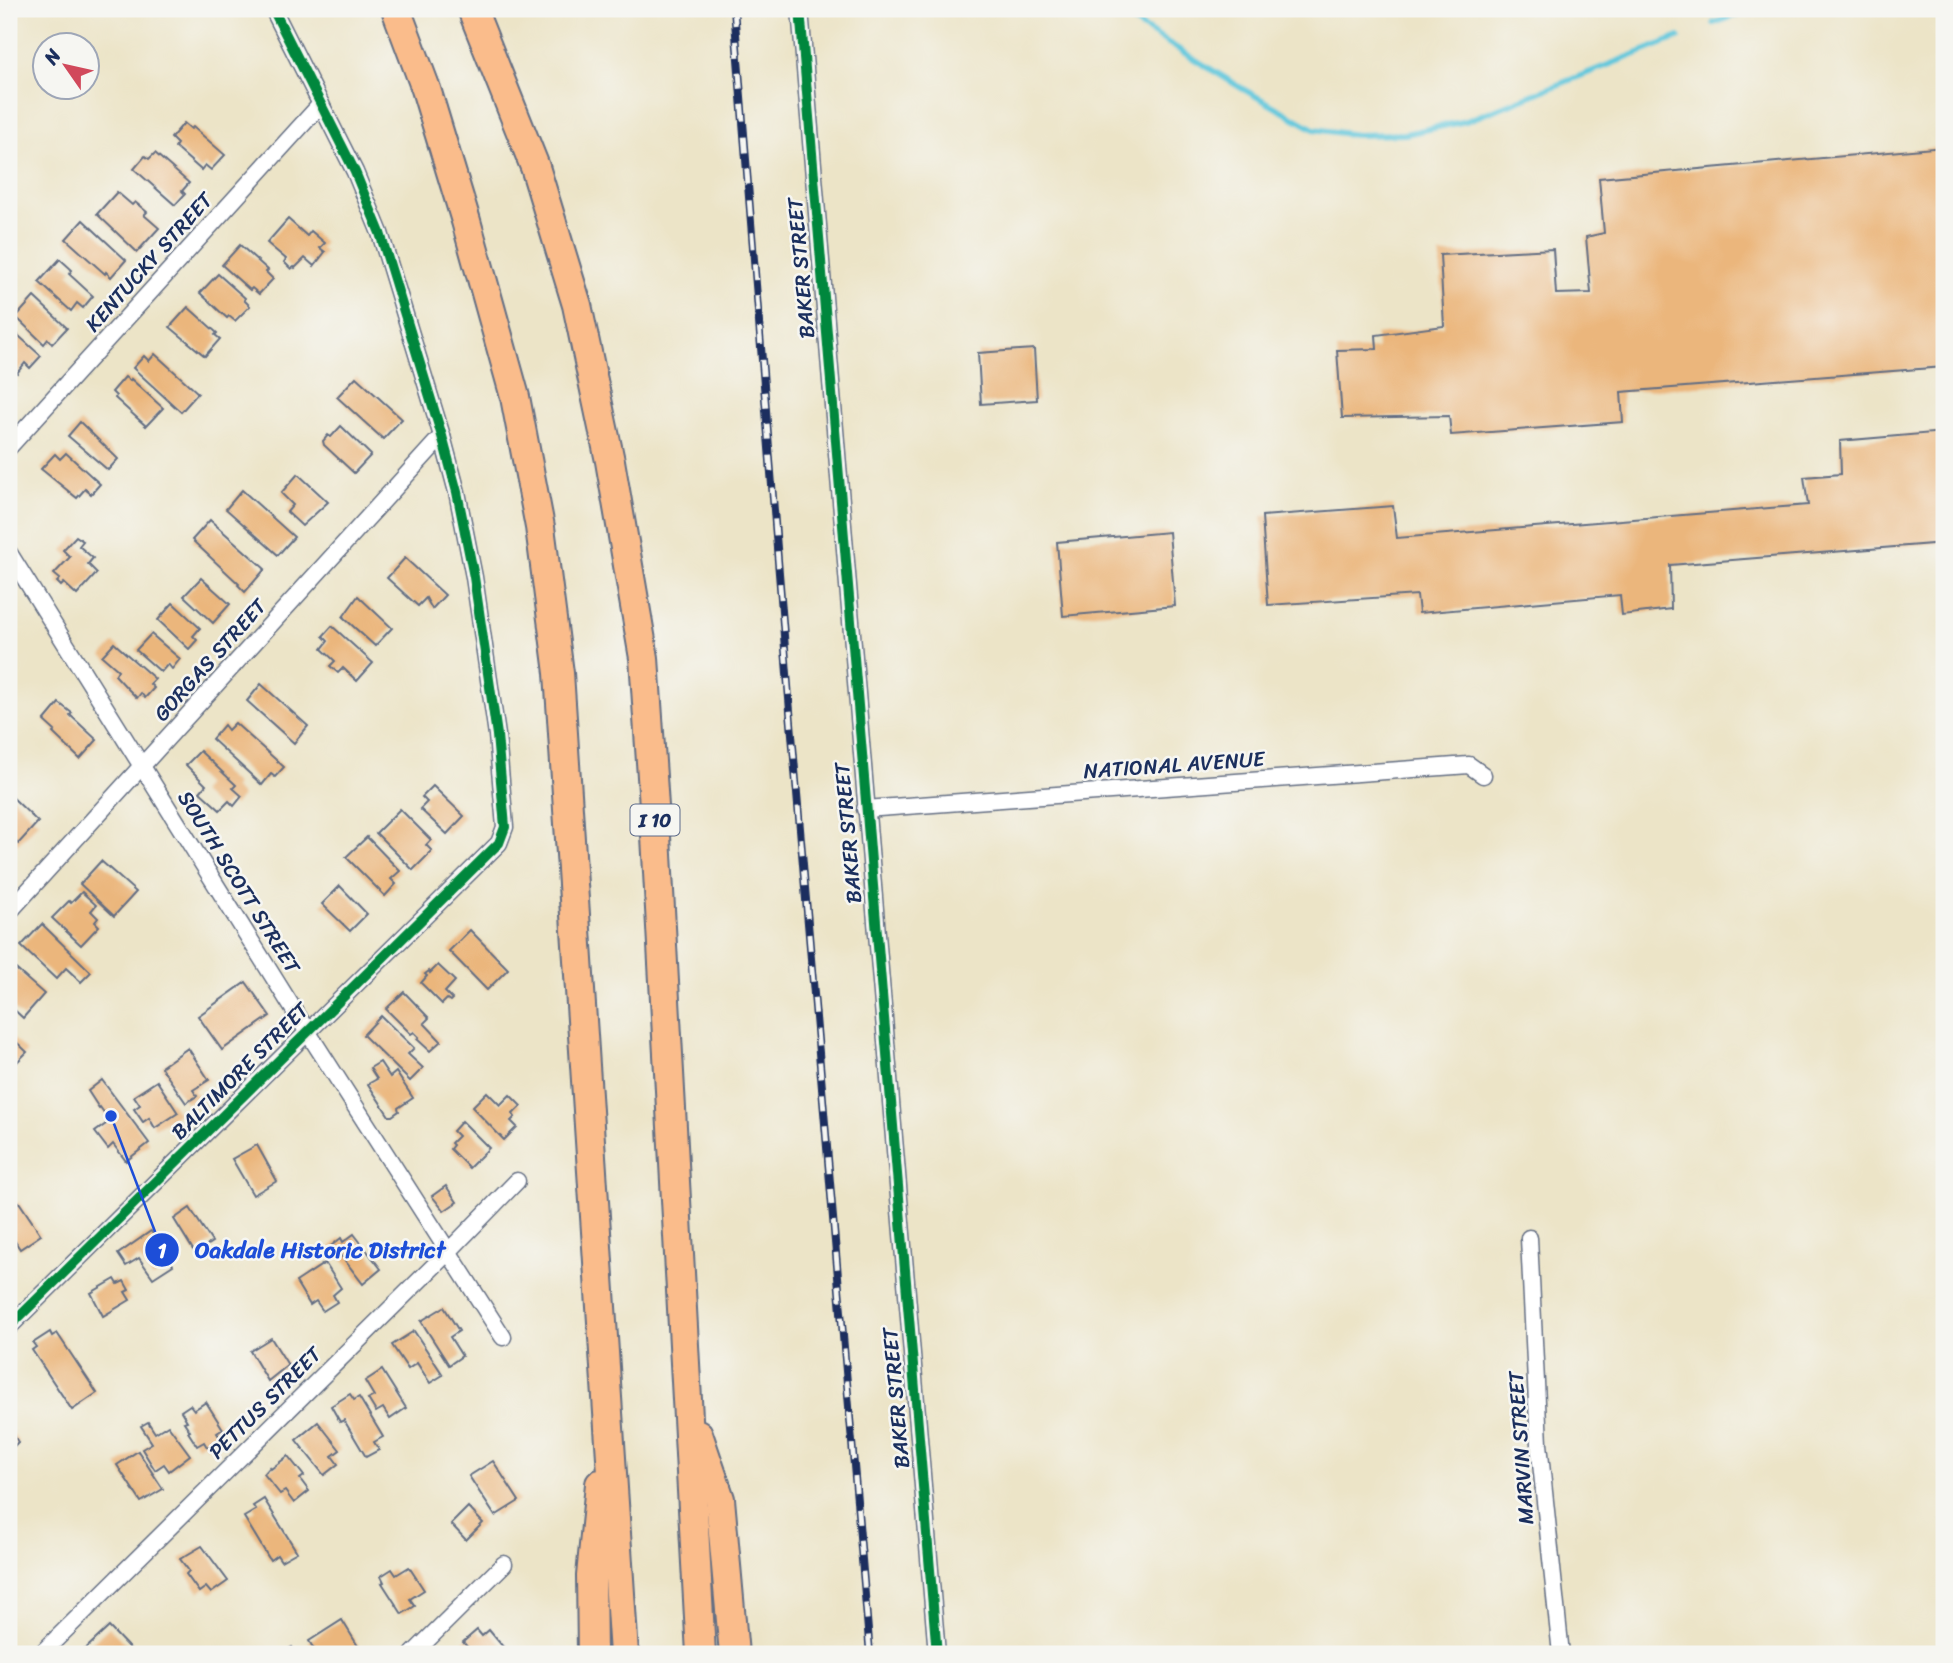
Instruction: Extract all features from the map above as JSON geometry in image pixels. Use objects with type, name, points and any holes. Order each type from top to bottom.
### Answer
[{"type":"highway","points":[[396,9],[426,89],[515,397],[540,527],[559,673],[624,1654]]},
{"type":"highway","name":"I 10","points":[[472,9],[535,167],[577,305],[610,461],[644,658],[701,1654]]},
{"type":"highway","points":[[687,1400],[720,1499],[734,1654]]},
{"type":"highway","points":[[592,1654],[591,1576],[609,1401]]},
{"type":"street","points":[[273,9],[355,172],[380,233],[442,436]]},
{"type":"street","name":"BAKER STREET","points":[[800,9],[937,1654]]},
{"type":"street","name":"KENTUCKY STREET","points":[[9,447],[321,104]]},
{"type":"street","name":"GORGAS STREET","points":[[9,912],[442,436]]},
{"type":"street","name":"BALTIMORE STREET","points":[[9,1327],[499,843],[505,827],[496,735],[474,577],[457,492],[442,436]]},
{"type":"street","name":"SOUTH SCOTT STREET","points":[[9,553],[307,1031],[503,1338]]},
{"type":"street","name":"NATIONAL AVENUE","points":[[865,808],[1469,765],[1483,775]]},
{"type":"street","name":"PETTUS STREET","points":[[41,1654],[517,1181]]},
{"type":"street","name":"MARVIN STREET","points":[[1529,1238],[1539,1444],[1561,1654]]},
{"type":"street","points":[[413,1654],[504,1563]]},
{"type":"building","points":[[184,123],[191,129],[193,127],[225,155],[211,170],[205,165],[201,170],[175,147],[177,144],[171,138]]},
{"type":"building","points":[[1944,147],[1944,367],[1621,392],[1623,422],[1451,435],[1449,416],[1342,418],[1337,350],[1377,349],[1376,335],[1444,326],[1440,255],[1553,249],[1556,294],[1591,293],[1586,237],[1604,233],[1599,178]]},
{"type":"building","points":[[155,153],[189,183],[182,191],[185,194],[175,205],[134,169],[145,156],[149,159]]},
{"type":"building","points":[[117,192],[132,205],[135,202],[147,212],[144,215],[159,228],[137,252],[97,214]]},
{"type":"building","points":[[288,219],[307,236],[311,231],[325,243],[320,248],[325,252],[314,266],[305,258],[291,269],[284,262],[286,259],[267,243]]},
{"type":"building","points":[[83,220],[126,260],[111,277],[66,239]]},
{"type":"building","points":[[240,245],[268,270],[266,272],[273,279],[259,294],[252,288],[250,290],[222,265]]},
{"type":"building","points":[[60,259],[72,270],[69,274],[93,296],[83,308],[77,303],[71,311],[39,282]]},
{"type":"building","points":[[218,274],[245,298],[250,306],[235,321],[229,316],[227,318],[200,293]]},
{"type":"building","points":[[34,297],[67,328],[52,344],[48,339],[44,344],[16,317]]},
{"type":"building","points":[[188,307],[217,333],[215,335],[220,339],[205,356],[170,327]]},
{"type":"building","points":[[9,327],[41,356],[30,368],[25,363],[17,373],[9,366]]},
{"type":"building","points":[[1034,349],[1037,400],[981,404],[978,353]]},
{"type":"building","points":[[155,354],[198,393],[181,412],[133,368],[144,356],[149,361]]},
{"type":"building","points":[[125,377],[130,381],[131,379],[163,408],[146,426],[115,398],[112,392]]},
{"type":"building","points":[[356,377],[402,419],[383,439],[337,397]]},
{"type":"building","points":[[80,422],[118,459],[108,470],[68,436]]},
{"type":"building","points":[[341,426],[371,455],[354,473],[324,445],[323,441],[328,435],[331,437]]},
{"type":"building","points":[[1944,432],[1944,543],[1670,565],[1671,609],[1622,615],[1620,595],[1419,613],[1417,595],[1268,605],[1262,516],[1393,506],[1397,538],[1808,505],[1804,477],[1841,474],[1840,441]]},
{"type":"building","points":[[66,453],[100,484],[91,494],[85,489],[77,498],[41,469],[55,454],[60,459]]},
{"type":"building","points":[[298,474],[328,502],[302,526],[287,512],[293,505],[281,493]]},
{"type":"building","points":[[242,490],[294,537],[278,555],[226,509]]},
{"type":"building","points":[[210,520],[265,569],[245,592],[192,540]]},
{"type":"building","points":[[1169,532],[1175,606],[1063,616],[1057,542]]},
{"type":"building","points":[[76,536],[83,541],[79,546],[93,558],[88,564],[97,573],[77,595],[64,583],[61,586],[57,582],[60,579],[54,574],[70,557],[63,550]]},
{"type":"building","points":[[405,558],[445,595],[432,609],[426,598],[418,606],[387,578]]},
{"type":"building","points":[[201,578],[230,604],[213,623],[184,596]]},
{"type":"building","points":[[358,596],[392,628],[375,646],[343,617]]},
{"type":"building","points":[[173,603],[200,628],[193,636],[197,640],[189,649],[158,620]]},
{"type":"building","points":[[332,626],[373,663],[357,681],[343,668],[338,673],[330,666],[335,661],[322,649],[328,641],[323,636]]},
{"type":"building","points":[[151,634],[180,659],[172,669],[168,664],[161,672],[136,650]]},
{"type":"building","points":[[114,643],[155,679],[150,684],[154,688],[145,698],[141,693],[137,698],[115,675],[118,670],[102,656]]},
{"type":"building","points":[[261,684],[308,726],[294,743],[247,701]]},
{"type":"building","points":[[59,703],[97,740],[80,759],[44,721]]},
{"type":"building","points":[[235,723],[284,767],[275,777],[271,774],[262,785],[212,739],[224,725],[228,730]]},
{"type":"building","points":[[200,751],[236,785],[233,788],[242,796],[234,806],[229,801],[220,810],[200,792],[206,785],[186,765]]},
{"type":"building","points":[[433,786],[464,816],[447,834],[420,809],[427,802],[422,797]]},
{"type":"building","points":[[9,794],[38,822],[18,844],[9,835]]},
{"type":"building","points":[[400,809],[431,840],[426,845],[432,851],[413,870],[376,833]]},
{"type":"building","points":[[367,837],[400,871],[391,879],[396,884],[385,896],[346,857]]},
{"type":"building","points":[[101,861],[136,892],[114,916],[80,884]]},
{"type":"building","points":[[340,886],[367,914],[350,931],[322,904]]},
{"type":"building","points":[[82,892],[96,905],[91,911],[98,918],[95,922],[99,926],[81,945],[52,918]]},
{"type":"building","points":[[42,924],[91,972],[81,982],[66,968],[56,979],[21,946]]},
{"type":"building","points":[[470,930],[508,969],[487,990],[449,951]]},
{"type":"building","points":[[9,963],[44,994],[23,1018],[9,1005]]},
{"type":"building","points":[[438,965],[455,981],[445,992],[452,999],[447,999],[442,1004],[421,983],[427,976],[425,974]]},
{"type":"building","points":[[246,982],[270,1016],[222,1050],[198,1016]]},
{"type":"building","points":[[404,992],[429,1018],[424,1023],[441,1041],[430,1051],[417,1039],[419,1037],[414,1032],[411,1034],[386,1009]]},
{"type":"building","points":[[381,1016],[414,1048],[408,1054],[423,1068],[410,1081],[363,1035]]},
{"type":"building","points":[[9,1035],[27,1052],[11,1068],[9,1066]]},
{"type":"building","points":[[188,1048],[209,1080],[193,1090],[197,1096],[186,1103],[161,1067]]},
{"type":"building","points":[[380,1062],[390,1077],[396,1072],[413,1098],[398,1108],[399,1111],[392,1116],[389,1116],[368,1084],[377,1079],[370,1068]]},
{"type":"building","points":[[102,1080],[149,1143],[126,1161],[113,1144],[108,1149],[95,1132],[110,1121],[88,1091]]},
{"type":"building","points":[[157,1081],[178,1113],[155,1128],[149,1118],[143,1122],[134,1109],[140,1105],[134,1096]]},
{"type":"building","points":[[487,1092],[500,1105],[510,1095],[521,1106],[513,1114],[515,1117],[511,1121],[517,1127],[504,1140],[472,1107]]},
{"type":"building","points":[[462,1121],[489,1148],[469,1168],[450,1149],[453,1145],[451,1143],[458,1136],[453,1131]]},
{"type":"building","points":[[257,1145],[277,1181],[253,1195],[232,1159]]},
{"type":"building","points":[[446,1186],[457,1202],[444,1211],[432,1196]]},
{"type":"building","points":[[19,1202],[41,1235],[20,1249],[9,1232],[9,1209]]},
{"type":"building","points":[[190,1208],[212,1242],[195,1253],[174,1219]]},
{"type":"building","points":[[151,1231],[173,1265],[153,1278],[139,1258],[126,1266],[118,1254]]},
{"type":"building","points":[[354,1234],[381,1269],[363,1284],[331,1246],[341,1238],[343,1242]]},
{"type":"building","points":[[325,1263],[341,1288],[333,1295],[337,1302],[323,1311],[316,1301],[310,1305],[296,1282]]},
{"type":"building","points":[[115,1279],[118,1284],[124,1281],[129,1290],[125,1292],[130,1300],[103,1316],[91,1293]]},
{"type":"building","points":[[444,1307],[459,1331],[450,1337],[462,1356],[449,1365],[421,1321]]},
{"type":"building","points":[[414,1331],[443,1375],[430,1383],[417,1363],[408,1369],[392,1345]]},
{"type":"building","points":[[50,1332],[52,1336],[57,1333],[97,1393],[72,1410],[32,1350],[36,1347],[33,1343]]},
{"type":"building","points":[[271,1338],[288,1365],[268,1381],[250,1351]]},
{"type":"building","points":[[382,1370],[406,1408],[390,1419],[383,1408],[376,1412],[368,1399],[374,1396],[365,1381]]},
{"type":"building","points":[[350,1394],[354,1400],[359,1397],[383,1437],[374,1442],[379,1450],[366,1457],[344,1420],[340,1422],[331,1406]]},
{"type":"building","points":[[206,1402],[223,1429],[217,1433],[221,1439],[207,1447],[204,1442],[197,1446],[188,1432],[190,1431],[184,1422],[187,1421],[181,1411],[190,1405],[194,1410]]},
{"type":"building","points":[[148,1422],[155,1433],[168,1425],[190,1455],[169,1471],[164,1464],[155,1470],[142,1449],[152,1443],[141,1426]]},
{"type":"building","points":[[318,1422],[340,1450],[332,1456],[338,1464],[324,1475],[296,1440]]},
{"type":"building","points":[[9,1428],[18,1442],[9,1451]]},
{"type":"building","points":[[138,1451],[163,1489],[141,1502],[117,1465]]},
{"type":"building","points":[[288,1456],[304,1476],[300,1479],[309,1491],[294,1503],[285,1491],[280,1494],[264,1474]]},
{"type":"building","points":[[493,1461],[519,1501],[495,1516],[469,1476]]},
{"type":"building","points":[[264,1499],[297,1552],[281,1561],[277,1555],[270,1560],[244,1517],[256,1510],[253,1506]]},
{"type":"building","points":[[468,1507],[483,1523],[466,1540],[451,1524]]},
{"type":"building","points":[[202,1546],[228,1581],[211,1593],[206,1587],[199,1592],[186,1574],[189,1571],[180,1559]]},
{"type":"building","points":[[409,1567],[424,1590],[410,1599],[415,1606],[402,1614],[382,1583],[384,1582],[381,1576],[392,1569],[396,1575]]},
{"type":"building","points":[[342,1620],[361,1651],[357,1654],[317,1654],[309,1641]]},
{"type":"building","points":[[109,1627],[130,1649],[124,1654],[80,1654]]},
{"type":"building","points":[[477,1630],[482,1636],[489,1630],[509,1654],[473,1654],[463,1642]]},
{"type":"building","points":[[292,1647],[297,1654],[280,1654]]},
{"type":"waterway","points":[[1113,9],[1314,129],[1356,135],[1405,134],[1466,121],[1679,37]]},
{"type":"waterway","points":[[1714,23],[1753,9]]},
{"type":"railway","points":[[734,9],[870,1654]]},
{"type":"cycle path","points":[[9,1327],[499,843],[505,827],[497,735],[474,577],[457,492],[442,436],[380,233],[355,172],[273,9]]},
{"type":"cycle path","points":[[800,9],[937,1654]]},
{"type":"place","name":"Oakdale Historic District","points":[[111,1116]]}]
